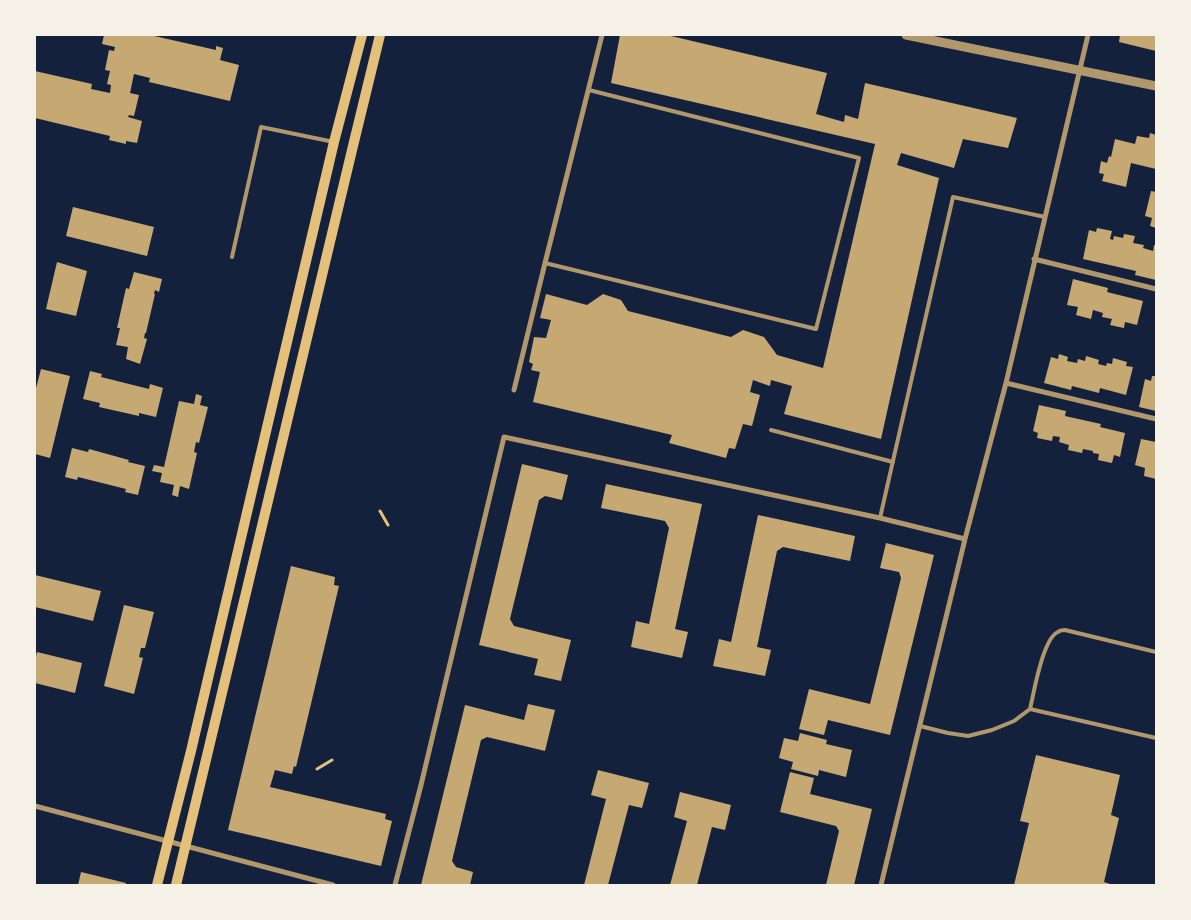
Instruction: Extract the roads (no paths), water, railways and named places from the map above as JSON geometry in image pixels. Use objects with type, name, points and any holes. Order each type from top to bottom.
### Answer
[{"type":"main road","points":[[157,885],[194,742],[334,142],[362,35]]},
{"type":"main road","points":[[176,885],[380,35]]},
{"type":"street","points":[[514,390],[602,35]]},
{"type":"street","points":[[906,35],[1156,86]]},
{"type":"street","points":[[880,885],[965,539],[1006,383],[1088,35]]},
{"type":"street","points":[[1034,259],[1156,289]]},
{"type":"street","points":[[1006,383],[1156,419]]},
{"type":"street","points":[[395,885],[504,437],[880,518],[965,539]]},
{"type":"street","points":[[35,806],[333,885]]},
{"type":"lane","points":[[544,263],[816,329],[859,158],[589,90]]},
{"type":"lane","points":[[232,257],[261,127],[334,142]]},
{"type":"lane","points":[[880,518],[953,197],[1044,217]]},
{"type":"lane","points":[[771,430],[893,462]]},
{"type":"lane","points":[[920,726],[968,736],[992,730],[1014,721],[1030,709],[1044,652],[1056,632],[1066,630],[1156,652]]},
{"type":"lane","points":[[1030,709],[1156,738]]}]
